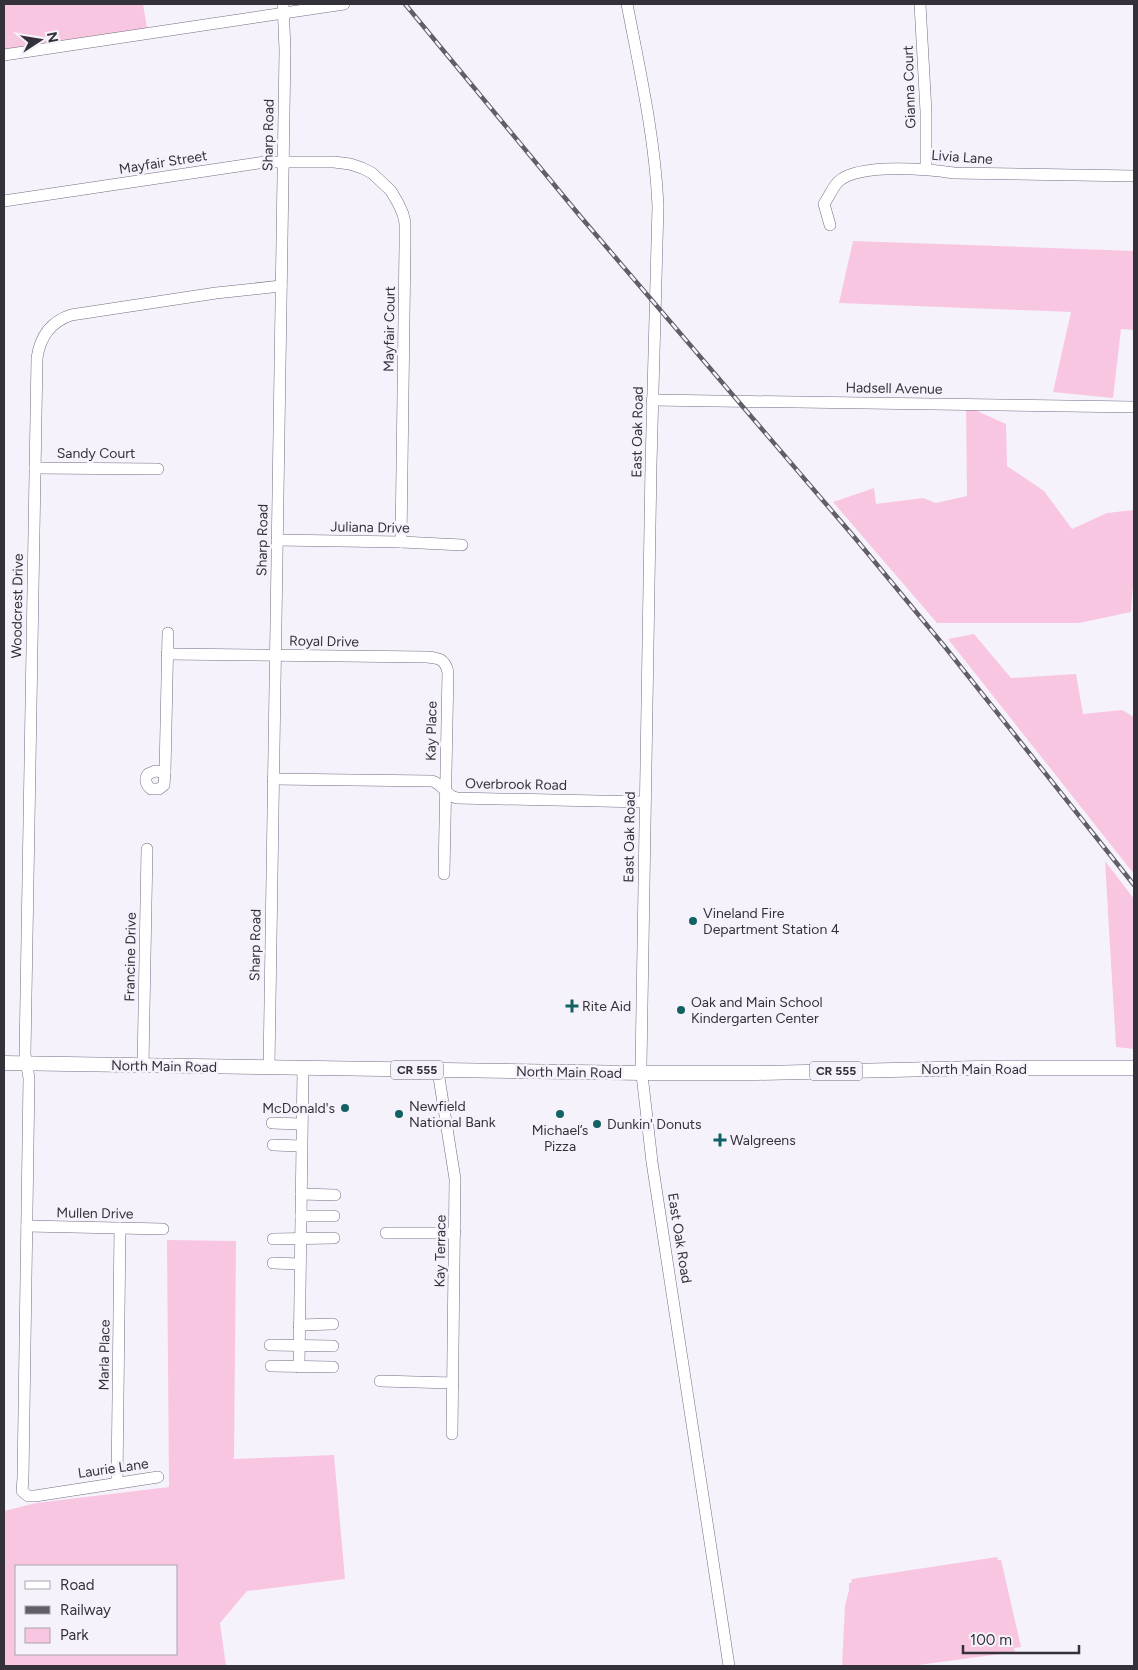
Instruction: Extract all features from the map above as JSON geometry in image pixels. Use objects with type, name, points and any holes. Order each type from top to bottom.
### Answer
[{"type":"main road","name":"North Main Road","points":[[4,1063],[642,1073],[752,1073],[978,1068],[1134,1068]]},
{"type":"street","points":[[4,55],[284,8],[344,4]]},
{"type":"street","name":"East Oak Road","points":[[627,4],[649,121],[657,177],[658,206],[652,400],[642,1073],[652,1162],[729,1666]]},
{"type":"street","name":"Gianna Court","points":[[920,4],[926,112],[926,169]]},
{"type":"street","name":"Sharp Road","points":[[269,1067],[284,8]]},
{"type":"street","name":"Mayfair Street","points":[[4,201],[240,166],[283,162],[328,162]]},
{"type":"street","name":"Mayfair Court","points":[[328,162],[350,164],[372,173],[391,191],[398,203],[405,223],[401,542]]},
{"type":"street","name":"Livia Lane","points":[[830,225],[824,204],[839,181],[859,171],[926,169],[954,173],[1134,176]]},
{"type":"street","name":"Woodcrest Drive","points":[[73,1489],[35,1496],[28,1496],[22,1491],[29,1078],[26,1054],[28,844],[38,346],[50,327],[57,321],[71,315],[216,293],[281,286]]},
{"type":"street","name":"Hadsell Avenue","points":[[652,400],[1134,407]]},
{"type":"street","name":"Sandy Court","points":[[35,468],[158,468]]},
{"type":"street","name":"Juliana Drive","points":[[277,540],[462,545]]},
{"type":"street","points":[[165,772],[168,633]]},
{"type":"street","name":"Royal Drive","points":[[167,654],[373,657]]},
{"type":"street","name":"Kay Place","points":[[373,657],[439,658],[446,665],[448,672],[444,874]]},
{"type":"street","name":"Overbrook Road","points":[[273,779],[432,781],[438,783],[451,796],[457,798],[645,802]]},
{"type":"street","name":"Francine Drive","points":[[143,1066],[147,849]]},
{"type":"street","points":[[299,1367],[303,1068]]},
{"type":"street","name":"Kay Terrace","points":[[438,1071],[455,1179],[452,1434]]},
{"type":"street","points":[[272,1123],[301,1124]]},
{"type":"street","points":[[273,1145],[301,1146]]},
{"type":"street","points":[[301,1194],[335,1195]]},
{"type":"street","points":[[301,1216],[334,1216]]},
{"type":"street","name":"Mullen Drive","points":[[27,1226],[163,1229]]},
{"type":"street","name":"Marla Place","points":[[117,1482],[120,1228]]},
{"type":"street","points":[[386,1233],[455,1233]]},
{"type":"street","points":[[273,1239],[334,1238]]},
{"type":"street","points":[[273,1263],[300,1264]]},
{"type":"street","points":[[299,1325],[333,1324]]},
{"type":"street","points":[[270,1345],[333,1346]]},
{"type":"street","points":[[271,1366],[333,1367]]},
{"type":"street","points":[[380,1381],[453,1383]]},
{"type":"street","name":"Laurie Lane","points":[[73,1489],[158,1477]]},
{"type":"green space","points":[[4,4],[143,4],[148,34],[4,56]]},
{"type":"green space","points":[[853,241],[1134,251],[1134,330],[1121,329],[1113,398],[1053,392],[1071,312],[839,303]]},
{"type":"green space","points":[[966,406],[1006,424],[1007,466],[1044,491],[1072,529],[1107,513],[1134,510],[1134,571],[1131,612],[1079,623],[937,623],[833,502],[874,488],[876,504],[923,498],[936,503],[967,496]]},
{"type":"green space","points":[[974,634],[1011,678],[1076,674],[1083,714],[1122,710],[1134,717],[1134,874],[948,639]]},
{"type":"green space","points":[[1105,861],[1134,899],[1134,1049],[1116,1047]]},
{"type":"green space","points":[[167,1240],[236,1241],[234,1459],[334,1455],[345,1579],[247,1591],[220,1623],[226,1666],[4,1666],[4,1511],[36,1503],[169,1487]]},
{"type":"green space","points":[[997,1557],[998,1560],[1001,1560],[1021,1647],[1014,1648],[1015,1652],[911,1666],[842,1666],[845,1606],[849,1583],[851,1583],[852,1579]]},
{"type":"railway","points":[[405,4],[580,216],[855,538],[945,647],[1134,885]]},
{"type":"place","name":"Vineland Fire Department Station 4","points":[[693,921]]},
{"type":"place","name":"Rite Aid","points":[[572,1006]]},
{"type":"place","name":"Oak and Main School Kindergarten Center","points":[[681,1010]]},
{"type":"place","name":"McDonald's","points":[[345,1108]]},
{"type":"place","name":"Newfield National Bank","points":[[399,1114]]},
{"type":"place","name":"Michael’s Pizza","points":[[560,1114]]},
{"type":"place","name":"Dunkin' Donuts","points":[[597,1124]]},
{"type":"place","name":"Walgreens","points":[[720,1140]]}]
